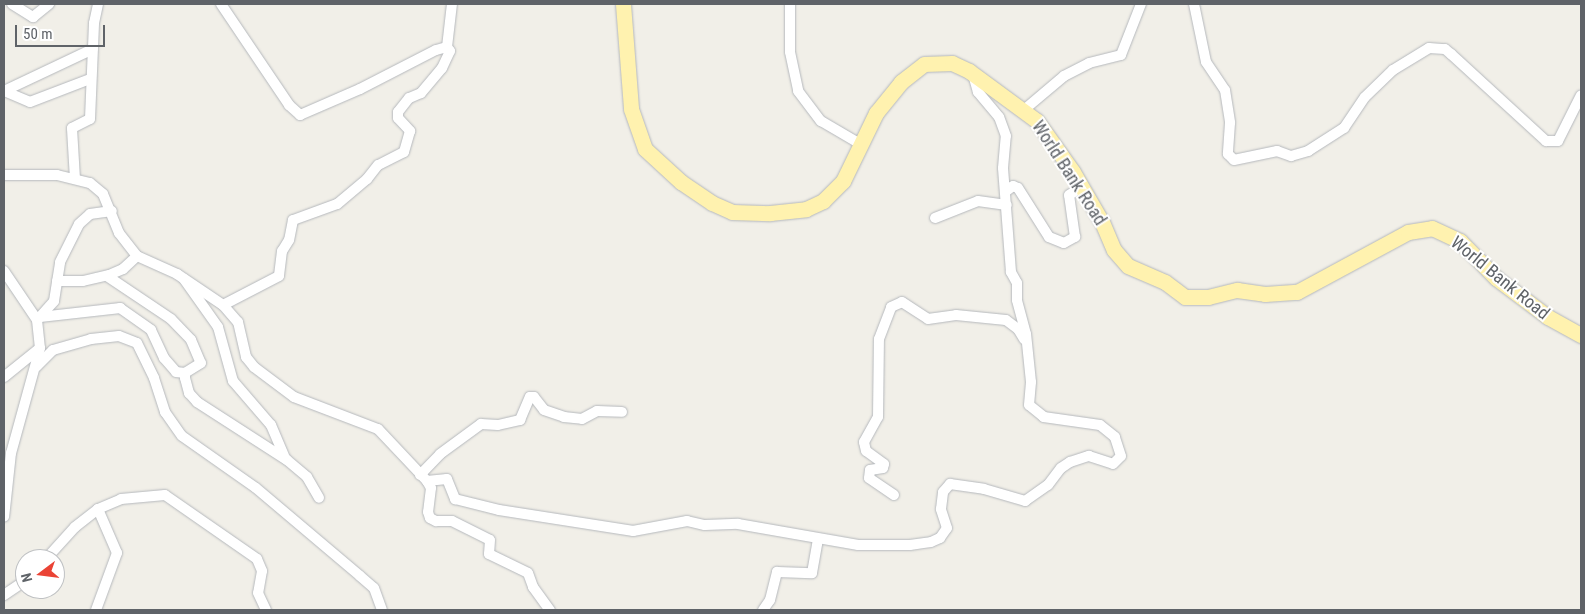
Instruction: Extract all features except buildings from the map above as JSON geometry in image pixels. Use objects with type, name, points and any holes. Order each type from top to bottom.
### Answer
[{"type":"main road","name":"World Bank Road","points":[[623,4],[632,109],[645,148],[681,182],[712,203],[732,212],[753,214],[806,209],[835,191],[862,145],[876,113],[915,69],[937,61],[952,63],[973,74],[1025,109],[1047,133],[1102,222],[1114,250],[1128,266],[1165,282],[1185,297],[1208,296],[1237,290],[1265,294],[1297,292],[1408,232],[1432,228],[1460,241],[1496,278],[1548,317],[1581,336]]},
{"type":"street","points":[[12,4],[33,17],[49,4]]},
{"type":"street","points":[[75,179],[72,128],[90,119],[90,79],[98,4]]},
{"type":"street","points":[[221,4],[288,105],[300,115],[447,47]]},
{"type":"street","points":[[224,305],[279,276],[282,251],[289,240],[293,220],[337,204],[366,179],[378,165],[404,152],[410,131],[398,118],[398,112],[409,98],[421,93],[442,68],[450,54],[447,47],[452,4]]},
{"type":"street","points":[[790,4],[790,52],[798,91],[821,121],[862,145]]},
{"type":"street","points":[[1025,109],[1064,76],[1089,63],[1121,55],[1141,4]]},
{"type":"street","points":[[1194,4],[1206,62],[1225,90],[1230,123],[1228,154],[1234,160],[1277,151],[1299,156],[1322,143],[1349,123],[1365,98],[1393,70],[1429,48],[1444,49],[1451,54],[1546,142],[1558,141],[1581,95]]},
{"type":"street","points":[[4,91],[93,49]]},
{"type":"street","points":[[424,478],[446,479],[455,500],[545,518],[602,524],[633,531],[679,521],[705,525],[738,524],[818,540],[858,545],[930,542],[940,538],[947,528],[941,509],[943,492],[950,484],[976,487],[1025,501],[1048,486],[1061,468],[1070,462],[1089,456],[1107,464],[1119,460],[1120,456],[1115,437],[1100,425],[1044,417],[1032,410],[1027,398],[1031,382],[1017,282],[1011,272],[1005,192],[1004,128],[978,92],[973,74]]},
{"type":"street","points":[[4,91],[30,102],[90,79]]},
{"type":"street","points":[[4,176],[46,174],[90,183],[99,190],[112,211],[123,240],[137,256],[183,278],[224,305],[238,322],[246,357],[254,367],[294,397],[372,425],[424,478],[431,488],[428,512],[430,518],[436,521],[452,521],[490,540],[489,554],[528,573],[533,587],[550,610]]},
{"type":"street","points":[[1005,192],[1013,186],[1018,188],[1049,237],[1064,243],[1075,237],[1069,195],[1080,188]]},
{"type":"street","points":[[935,218],[978,201],[1007,205]]},
{"type":"street","points":[[39,318],[54,300],[61,258],[82,220],[94,213],[112,211]]},
{"type":"street","points":[[58,281],[84,281],[107,276],[123,269],[137,256]]},
{"type":"street","points":[[4,270],[39,318],[40,348],[11,453],[4,517]]},
{"type":"street","points":[[39,318],[120,308],[152,330],[164,358],[176,372],[186,373],[201,363],[187,335],[143,298],[107,276]]},
{"type":"street","points":[[183,278],[218,327],[233,381],[270,426],[282,456],[307,477],[318,498]]},
{"type":"street","points":[[894,495],[869,478],[870,470],[883,468],[884,464],[866,451],[864,442],[878,417],[880,339],[891,307],[902,302],[928,319],[956,315],[1006,320],[1018,329],[1025,342]]},
{"type":"street","points":[[36,367],[53,350],[91,339],[119,336],[137,343],[154,378],[165,412],[182,436],[256,488],[374,588],[382,610]]},
{"type":"street","points":[[4,377],[40,348]]},
{"type":"street","points":[[186,373],[186,386],[197,402],[287,460]]},
{"type":"street","points":[[424,478],[440,454],[481,424],[498,425],[520,420],[530,397],[534,397],[544,410],[564,417],[582,419],[597,411],[622,412]]},
{"type":"street","points":[[55,549],[75,527],[98,509],[121,499],[165,495],[257,559],[262,571],[258,593],[266,610]]},
{"type":"street","points":[[96,610],[117,553],[98,509]]},
{"type":"street","points":[[763,610],[770,600],[778,572],[812,573],[818,540]]},
{"type":"street","points":[[4,595],[15,588]]}]
